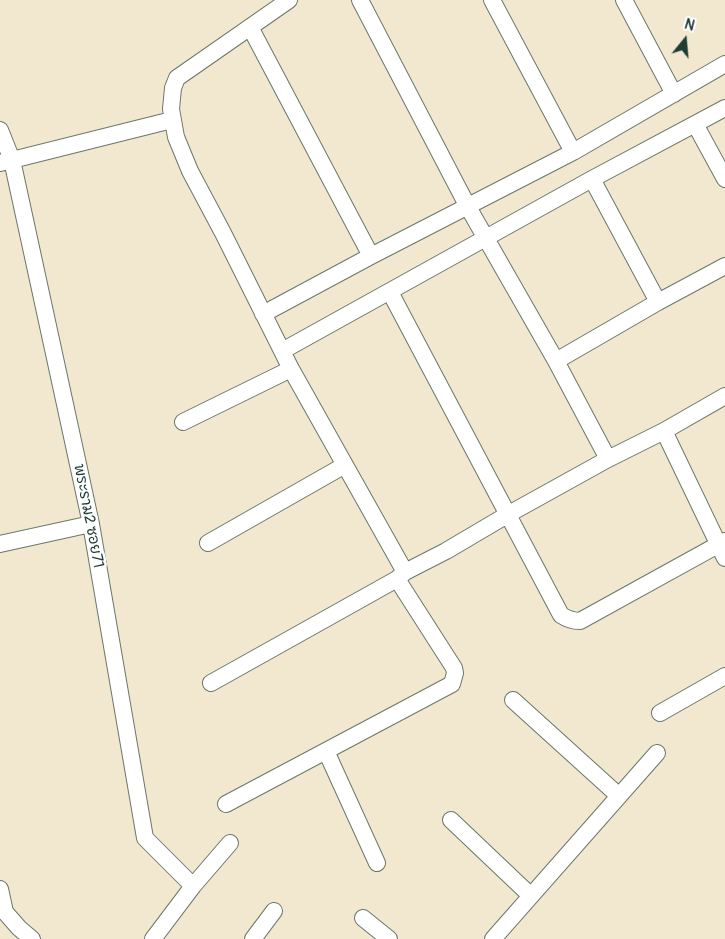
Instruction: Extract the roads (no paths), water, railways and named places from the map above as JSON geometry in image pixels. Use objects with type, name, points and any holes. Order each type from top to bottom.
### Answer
[{"type":"street","points":[[226,804],[452,684],[455,673],[454,668],[401,575],[345,464],[290,368],[190,171],[176,137],[170,109],[173,88],[177,78],[290,0]]},
{"type":"street","points":[[360,0],[468,207],[556,361],[608,459]]},
{"type":"street","points":[[492,0],[573,152]]},
{"type":"street","points":[[624,0],[674,94]]},
{"type":"street","points":[[250,27],[371,256]]},
{"type":"street","points":[[263,314],[573,152],[725,64]]},
{"type":"street","points":[[282,351],[592,179],[725,108]]},
{"type":"street","points":[[6,162],[172,120]]},
{"type":"street","points":[[695,124],[725,179]]},
{"type":"street","name":"พระราม2 ซอย71","points":[[0,130],[91,524],[145,838],[193,886]]},
{"type":"street","points":[[592,179],[658,302]]},
{"type":"street","points":[[556,361],[725,266]]},
{"type":"street","points":[[390,292],[561,615],[565,618],[580,621],[723,548],[664,431]]},
{"type":"street","points":[[183,422],[290,368]]},
{"type":"street","points":[[211,683],[608,459],[664,431],[725,396]]},
{"type":"street","points":[[208,543],[345,464]]},
{"type":"street","points":[[0,544],[91,524]]},
{"type":"street","points":[[660,713],[725,676]]},
{"type":"street","points":[[513,700],[619,796]]},
{"type":"street","points":[[326,751],[377,863]]},
{"type":"street","points":[[493,939],[657,753]]},
{"type":"street","points":[[451,820],[531,896]]},
{"type":"street","points":[[154,939],[193,886],[230,844]]},
{"type":"street","points":[[0,889],[4,912],[32,939]]},
{"type":"street","points":[[253,939],[274,911]]},
{"type":"street","points":[[363,918],[389,939]]}]
